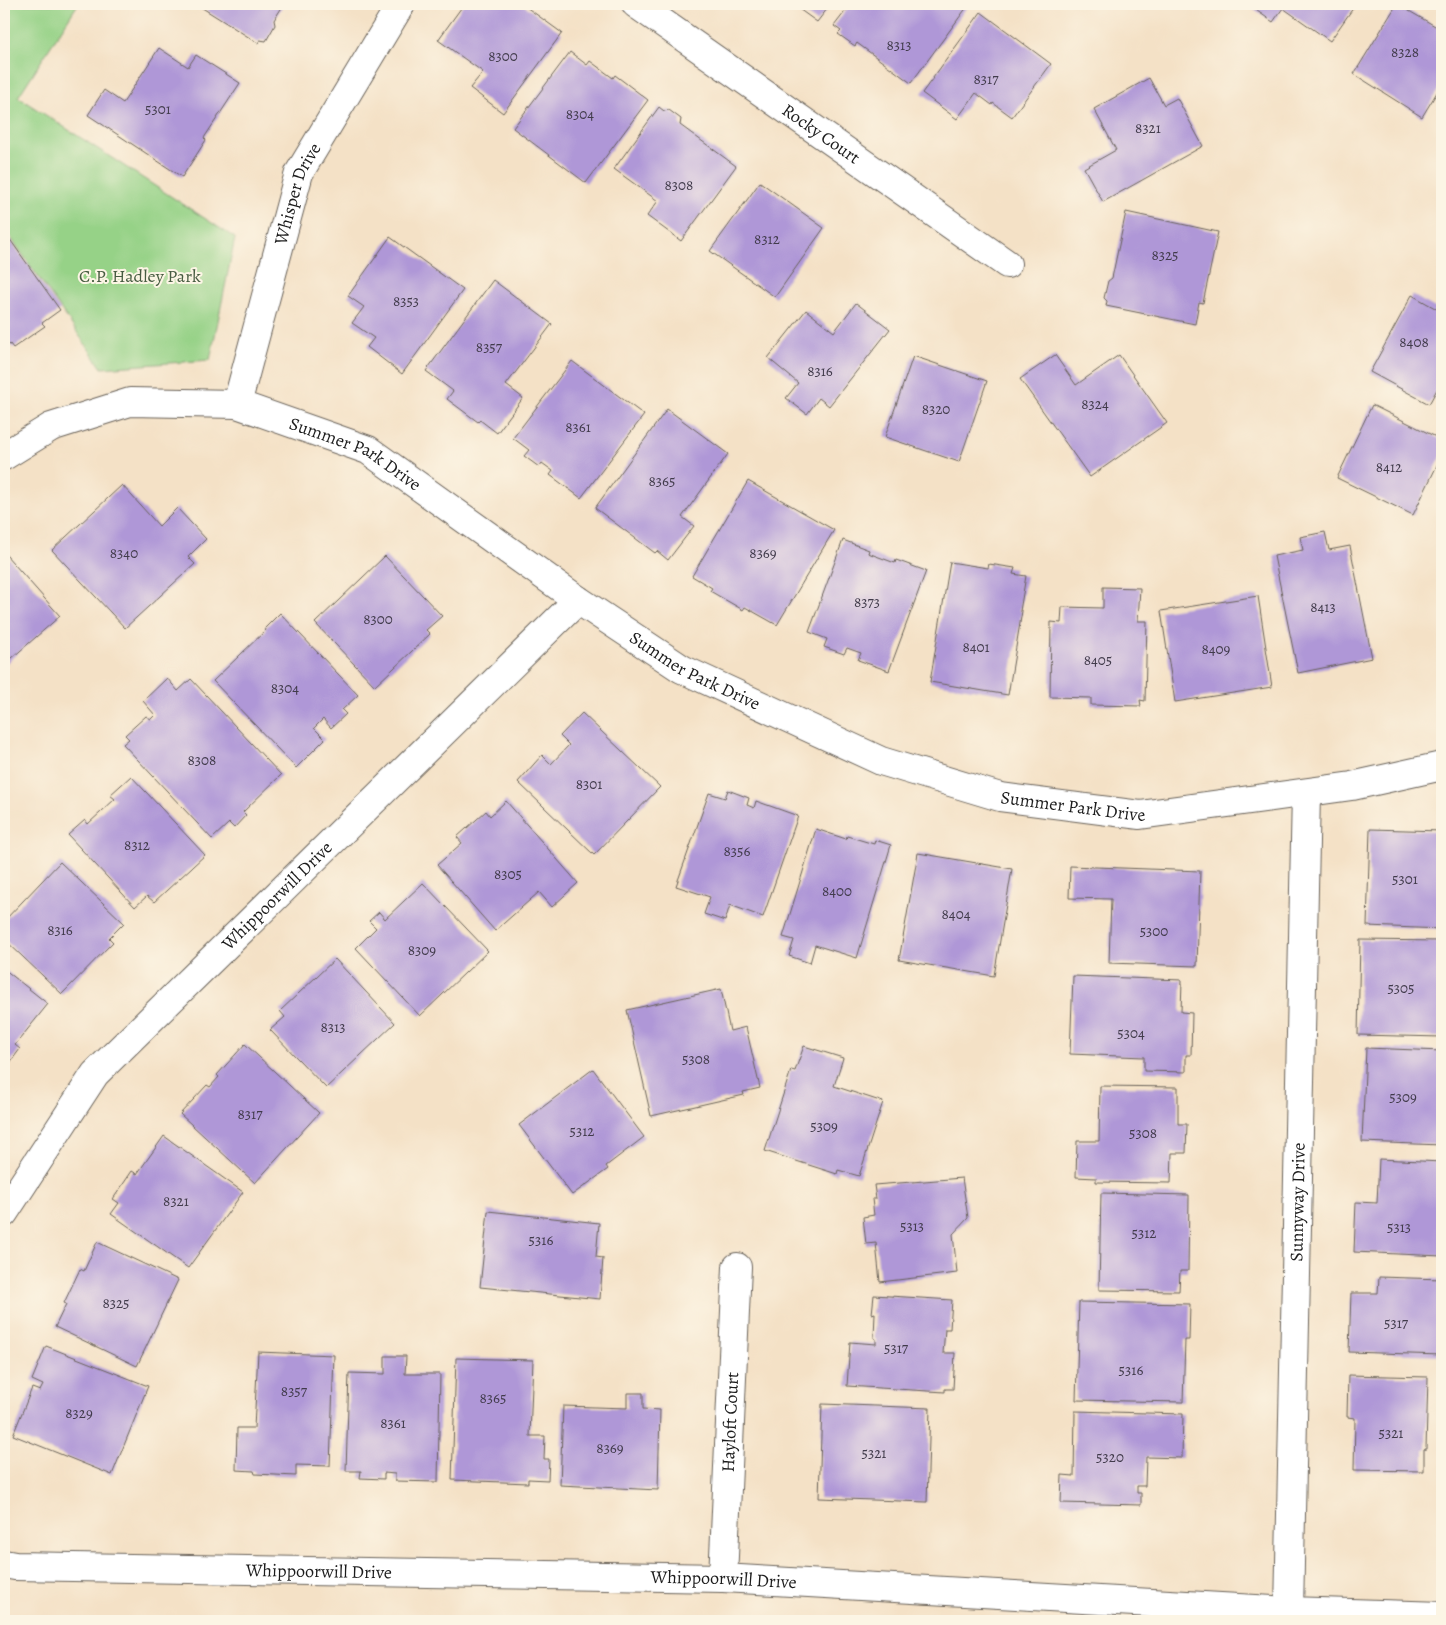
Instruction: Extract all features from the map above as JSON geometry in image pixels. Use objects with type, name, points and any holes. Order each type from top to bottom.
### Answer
[{"type":"street","name":"Whisper Drive","points":[[238,404],[299,173],[400,4]]},
{"type":"street","name":"Rocky Court","points":[[636,4],[1007,264]]},
{"type":"street","name":"Summer Park Drive","points":[[4,456],[51,427],[130,402],[238,404],[368,450],[578,600],[682,669],[881,761],[1000,797],[1140,815],[1352,786],[1442,766]]},
{"type":"street","name":"Whippoorwill Drive","points":[[4,1213],[95,1074],[578,600]]},
{"type":"street","name":"Sunnyway Drive","points":[[1289,1611],[1306,793]]},
{"type":"street","name":"Hayloft Court","points":[[723,1578],[737,1267]]},
{"type":"street","name":"Whippoorwill Drive","points":[[4,1564],[16,1566],[723,1578],[1289,1611],[1442,1616]]},
{"type":"green space","name":"C.P. Hadley Park","points":[[4,4],[78,4],[18,97],[235,238],[210,360],[102,368],[4,228]]},
{"type":"building","points":[[196,4],[284,4],[274,20],[275,25],[266,41],[260,40],[258,43]]},
{"type":"building","points":[[464,4],[522,4],[562,33],[503,113],[470,88],[483,72],[438,40]]},
{"type":"building","points":[[792,4],[831,4],[817,22]]},
{"type":"building","points":[[851,4],[962,4],[967,7],[911,83],[857,43],[855,46],[838,34],[841,31],[834,26]]},
{"type":"building","points":[[1247,4],[1356,4],[1330,41],[1283,8],[1273,22]]},
{"type":"building","points":[[1397,4],[1442,30],[1442,84],[1422,117],[1354,74]]},
{"type":"building","points":[[981,12],[1051,64],[1012,117],[976,93],[957,119],[922,93]]},
{"type":"building","points":[[159,48],[188,67],[196,55],[240,83],[204,138],[206,140],[182,177],[88,115],[104,90],[123,103]]},
{"type":"building","points":[[570,52],[587,65],[590,61],[613,78],[615,75],[648,100],[586,183],[513,128]]},
{"type":"building","points":[[1149,78],[1164,105],[1177,98],[1203,146],[1103,202],[1084,168],[1116,150],[1094,109]]},
{"type":"building","points":[[659,107],[664,111],[669,110],[681,119],[680,125],[736,166],[681,241],[647,216],[658,201],[614,169]]},
{"type":"building","points":[[760,182],[824,228],[775,297],[710,251]]},
{"type":"building","points":[[1126,212],[1218,232],[1203,303],[1199,302],[1195,324],[1106,306],[1107,301],[1104,298],[1108,281],[1112,278]]},
{"type":"building","points":[[4,231],[60,310],[42,323],[45,326],[13,348],[10,344],[4,349]]},
{"type":"building","points":[[390,237],[463,290],[402,374],[367,347],[374,338],[352,323],[364,307],[348,296]]},
{"type":"building","points":[[493,280],[552,324],[506,385],[523,398],[497,433],[480,420],[478,422],[447,399],[453,391],[426,371]]},
{"type":"building","points":[[1412,295],[1442,312],[1442,382],[1429,404],[1370,372]]},
{"type":"building","points":[[856,303],[890,329],[829,406],[819,398],[807,414],[786,398],[798,383],[768,358],[806,310],[834,332]]},
{"type":"building","points":[[1055,355],[1076,385],[1119,355],[1167,423],[1090,477],[1020,379]]},
{"type":"building","points":[[913,356],[987,381],[959,462],[885,437]]},
{"type":"building","points":[[572,361],[644,415],[581,498],[550,475],[553,471],[542,463],[539,467],[524,456],[529,450],[513,438]]},
{"type":"building","points":[[1372,405],[1442,440],[1442,455],[1413,515],[1337,478]]},
{"type":"building","points":[[667,409],[728,454],[682,517],[694,526],[668,560],[657,551],[655,553],[595,508]]},
{"type":"building","points":[[748,481],[834,530],[777,625],[745,607],[743,610],[710,591],[712,588],[692,576]]},
{"type":"building","points":[[122,485],[159,526],[177,508],[206,539],[188,557],[195,564],[125,628],[52,550]]},
{"type":"building","points":[[1325,532],[1329,550],[1350,546],[1372,658],[1298,673],[1274,556],[1303,550],[1300,537]]},
{"type":"building","points":[[843,540],[869,550],[868,553],[895,563],[896,560],[926,571],[889,671],[858,660],[861,653],[847,648],[844,654],[824,647],[827,639],[809,632]]},
{"type":"building","points":[[6,555],[60,616],[4,665],[4,557]]},
{"type":"building","points":[[385,556],[442,616],[426,630],[430,634],[375,686],[315,623]]},
{"type":"building","points":[[950,562],[988,568],[989,564],[1015,568],[1013,574],[1026,576],[1008,695],[930,682]]},
{"type":"building","points":[[1103,587],[1140,588],[1138,621],[1147,621],[1145,701],[1140,700],[1141,706],[1091,705],[1091,698],[1050,697],[1051,622],[1061,623],[1062,607],[1103,608]]},
{"type":"building","points":[[1258,596],[1272,687],[1175,702],[1161,611]]},
{"type":"building","points":[[280,613],[358,695],[342,710],[346,714],[331,728],[323,719],[314,728],[325,739],[296,768],[213,681],[266,630],[265,628]]},
{"type":"building","points":[[167,678],[178,691],[191,679],[281,775],[243,812],[246,815],[234,828],[229,823],[212,839],[123,744],[129,739],[125,735],[146,716],[151,719],[155,715],[143,701]]},
{"type":"building","points":[[582,713],[660,787],[594,855],[518,782],[542,755],[551,764],[569,745],[560,736]]},
{"type":"building","points":[[131,776],[205,855],[154,902],[147,896],[135,907],[68,835],[85,820],[88,824],[115,799],[110,795]]},
{"type":"building","points":[[728,790],[749,798],[747,805],[754,808],[756,801],[798,816],[763,917],[730,905],[725,921],[704,914],[710,897],[676,886],[709,793],[725,798]]},
{"type":"building","points":[[506,801],[578,883],[552,907],[539,892],[495,931],[437,865],[462,843],[457,837],[486,811],[490,816]]},
{"type":"building","points":[[816,829],[846,839],[847,836],[874,844],[875,840],[891,845],[857,958],[815,945],[810,963],[789,956],[794,940],[783,937]]},
{"type":"building","points":[[1370,829],[1442,831],[1442,929],[1367,926]]},
{"type":"building","points":[[918,853],[1012,869],[994,976],[899,960]]},
{"type":"building","points":[[60,862],[124,923],[109,938],[113,942],[62,994],[4,939],[4,921]]},
{"type":"building","points":[[1070,866],[1200,871],[1197,966],[1109,963],[1111,899],[1069,898]]},
{"type":"building","points":[[423,883],[488,951],[420,1016],[356,948],[376,928],[369,921],[379,912],[385,919]]},
{"type":"building","points":[[1360,940],[1442,941],[1442,1037],[1358,1035]]},
{"type":"building","points":[[335,959],[395,1023],[326,1088],[270,1030],[285,1017],[280,1011]]},
{"type":"building","points":[[4,969],[48,1004],[15,1045],[20,1049],[6,1068],[4,1066]]},
{"type":"building","points":[[1073,976],[1182,980],[1181,1012],[1192,1013],[1191,1055],[1186,1055],[1186,1072],[1144,1071],[1144,1057],[1070,1054]]},
{"type":"building","points":[[721,989],[730,1031],[746,1027],[760,1088],[743,1092],[744,1095],[651,1116],[627,1010]]},
{"type":"building","points":[[245,1044],[319,1113],[255,1183],[180,1114],[207,1085],[210,1087],[219,1077],[217,1075]]},
{"type":"building","points":[[804,1046],[843,1058],[834,1086],[883,1102],[859,1176],[838,1170],[837,1174],[765,1151],[791,1070],[795,1071]]},
{"type":"building","points":[[1366,1048],[1442,1051],[1442,1145],[1362,1142]]},
{"type":"building","points":[[593,1069],[644,1137],[606,1166],[608,1169],[572,1195],[519,1125]]},
{"type":"building","points":[[1100,1086],[1178,1087],[1178,1124],[1187,1124],[1186,1153],[1172,1153],[1171,1183],[1096,1182],[1096,1178],[1076,1177],[1077,1141],[1099,1141]]},
{"type":"building","points":[[164,1136],[243,1192],[188,1268],[111,1214],[119,1203],[113,1199],[132,1171],[137,1174]]},
{"type":"building","points":[[1379,1159],[1442,1162],[1442,1256],[1354,1252],[1356,1202],[1377,1203]]},
{"type":"building","points":[[962,1178],[968,1218],[953,1234],[957,1273],[880,1282],[876,1243],[866,1244],[863,1217],[874,1215],[872,1199],[876,1199],[874,1185]]},
{"type":"building","points":[[1101,1193],[1189,1195],[1188,1271],[1180,1271],[1179,1291],[1099,1290]]},
{"type":"building","points":[[488,1211],[599,1223],[596,1257],[603,1258],[600,1299],[480,1287]]},
{"type":"building","points":[[97,1242],[178,1280],[137,1366],[55,1327],[80,1269],[84,1271]]},
{"type":"building","points":[[1379,1277],[1442,1279],[1442,1355],[1349,1352],[1351,1293],[1378,1293]]},
{"type":"building","points":[[874,1295],[952,1300],[950,1329],[945,1329],[943,1353],[955,1353],[953,1389],[945,1389],[945,1392],[847,1386],[850,1342],[876,1344],[876,1339],[874,1338],[875,1313],[872,1314]]},
{"type":"building","points":[[1079,1302],[1190,1304],[1189,1340],[1185,1340],[1183,1402],[1076,1400]]},
{"type":"building","points":[[46,1346],[148,1386],[112,1475],[13,1435],[32,1388],[40,1391],[43,1385],[32,1380]]},
{"type":"building","points":[[258,1352],[334,1355],[330,1466],[296,1465],[296,1476],[255,1474],[254,1471],[236,1470],[237,1428],[254,1428]]},
{"type":"building","points":[[385,1356],[406,1356],[405,1374],[440,1374],[438,1482],[395,1481],[395,1474],[384,1473],[384,1479],[360,1478],[361,1471],[346,1471],[349,1373],[385,1374]]},
{"type":"building","points":[[456,1358],[533,1360],[530,1436],[545,1436],[544,1459],[549,1459],[548,1480],[528,1479],[528,1483],[452,1480]]},
{"type":"building","points":[[1348,1375],[1428,1377],[1424,1471],[1354,1470],[1355,1418],[1347,1417]]},
{"type":"building","points":[[627,1393],[643,1393],[643,1409],[660,1410],[658,1490],[560,1485],[563,1406],[627,1408]]},
{"type":"building","points":[[822,1404],[930,1408],[927,1502],[819,1498]]},
{"type":"building","points":[[1075,1411],[1183,1414],[1182,1458],[1146,1457],[1145,1486],[1137,1486],[1137,1493],[1141,1493],[1141,1505],[1061,1503],[1062,1475],[1074,1476]]}]
